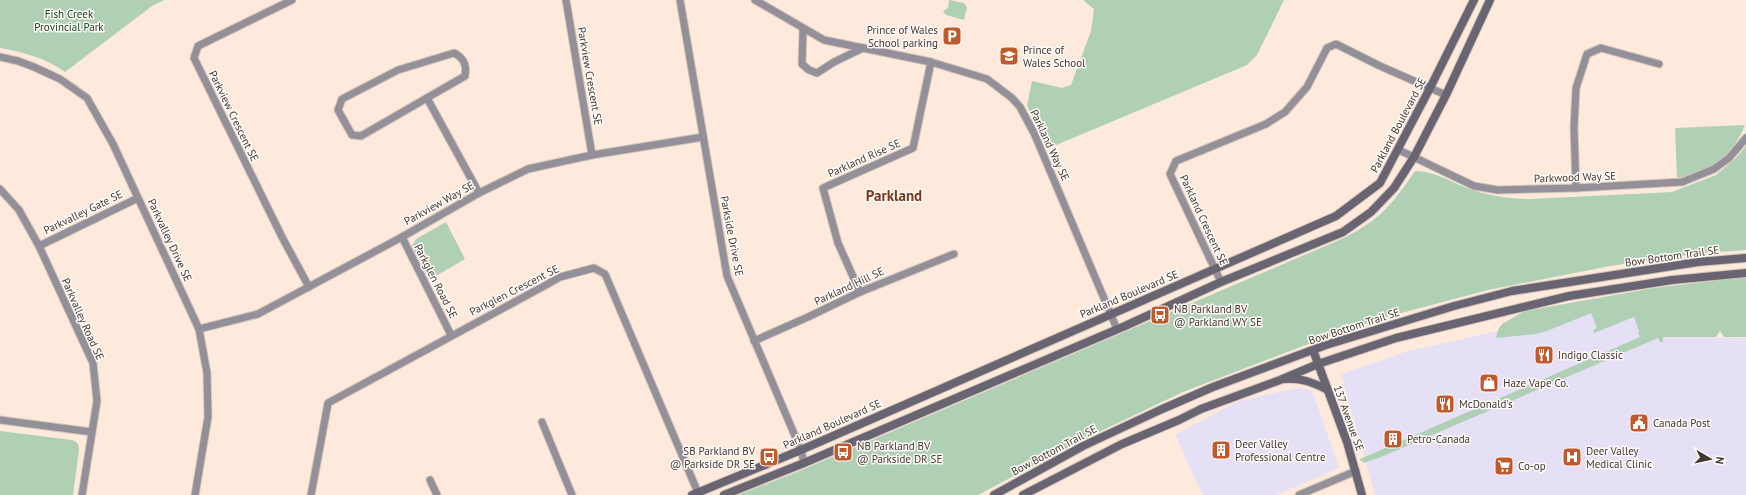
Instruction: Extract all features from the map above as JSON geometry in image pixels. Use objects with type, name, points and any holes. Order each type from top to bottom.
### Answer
[{"type":"street","name":"Parkview Crescent SE","points":[[292,0],[198,46],[194,58],[282,237],[309,287]]},
{"type":"street","name":"Parkview Crescent SE","points":[[566,0],[592,155]]},
{"type":"street","name":"Parkside Drive SE","points":[[680,0],[727,276],[801,450],[804,463]]},
{"type":"street","name":"Parkland Way SE","points":[[755,0],[824,40],[931,62],[987,79],[1012,98],[1020,107],[1034,133],[1117,329]]},
{"type":"street","name":"Parkland Boulevard SE","points":[[696,494],[801,450],[1111,313],[1336,216],[1380,183],[1399,150],[1474,0]]},
{"type":"street","points":[[724,495],[804,463],[1117,329],[1221,282],[1343,232],[1376,208],[1394,188],[1414,157],[1446,95],[1490,0]]},
{"type":"street","points":[[803,29],[802,64],[808,70],[817,73],[834,62],[863,48]]},
{"type":"street","name":"Parkland Crescent SE","points":[[1221,282],[1170,174],[1176,161],[1266,124],[1284,112],[1307,87],[1327,48],[1336,44],[1446,95]]},
{"type":"street","points":[[1576,188],[1574,128],[1576,88],[1587,54],[1601,48],[1659,64]]},
{"type":"street","points":[[454,53],[462,57],[466,69],[465,76],[427,98],[361,136],[352,135],[338,110],[342,99],[398,70],[454,53]]},
{"type":"street","name":"Parkvalley Drive SE","points":[[0,57],[18,60],[34,66],[60,79],[87,98],[113,144],[200,329],[207,373],[208,417],[195,495]]},
{"type":"street","name":"Parkland Rise SE","points":[[860,292],[838,242],[823,188],[913,148],[931,62]]},
{"type":"street","points":[[427,98],[479,193]]},
{"type":"street","name":"Parkview Way SE","points":[[200,329],[258,314],[402,237],[479,193],[528,169],[592,155],[703,137]]},
{"type":"street","name":"Parkwood Way SE","points":[[1399,150],[1474,186],[1498,190],[1576,188],[1682,182],[1714,169],[1729,158],[1746,138]]},
{"type":"street","name":"Parkvalley Road SE","points":[[0,189],[18,210],[39,246],[93,363],[97,401],[82,495]]},
{"type":"street","name":"Parkvalley Gate SE","points":[[39,246],[138,198]]},
{"type":"street","name":"Parkglen Road SE","points":[[402,237],[451,335]]},
{"type":"street","name":"Parkland Hill SE","points":[[754,341],[860,292],[954,254]]},
{"type":"street","name":"Bow Bottom Trail SE","points":[[994,495],[1083,446],[1160,410],[1220,384],[1313,350],[1454,306],[1512,291],[1698,262],[1746,258]]},
{"type":"street","name":"Parkglen Crescent SE","points":[[311,495],[328,403],[560,277],[594,268],[605,274],[696,494]]},
{"type":"street","points":[[1023,495],[1122,444],[1201,409],[1280,380],[1318,364],[1396,338],[1569,296],[1672,280],[1746,273]]},
{"type":"street","name":"137 Avenue SE","points":[[1313,350],[1356,471],[1362,495]]},
{"type":"street","points":[[1280,380],[1302,379],[1326,389]]},
{"type":"street","points":[[0,420],[92,432]]},
{"type":"street","points":[[542,422],[572,495]]},
{"type":"street","points":[[1299,495],[1356,471]]},
{"type":"street","points":[[430,480],[437,495]]},
{"type":"shaded area","points":[[1631,295],[1651,337],[1746,338],[1746,495],[1375,495],[1341,374],[1408,351],[1499,331]]},
{"type":"shaded area","points":[[1296,388],[1312,390],[1339,468],[1276,495],[1203,495],[1175,435],[1236,402]]},
{"type":"green space","name":"Fish Creek Provincial Park","points":[[0,0],[164,0],[152,6],[65,72],[58,67],[34,56],[0,48]]},
{"type":"green space","points":[[949,0],[964,3],[967,7],[964,20],[946,15],[943,11],[948,8]]},
{"type":"green space","points":[[1083,0],[1284,0],[1257,55],[1247,65],[1049,148],[1027,106],[1032,81],[1062,88],[1071,85],[1091,31],[1094,9]]},
{"type":"green space","points":[[1745,125],[1734,146],[1719,161],[1700,172],[1677,178],[1675,128]]},
{"type":"green space","points":[[1746,146],[1746,250],[1703,253],[1610,266],[1488,290],[1390,316],[1329,336],[1183,392],[1084,439],[978,495],[738,495],[797,472],[1344,238],[1363,227],[1387,208],[1415,171],[1429,173],[1483,193],[1515,198],[1531,199],[1672,192],[1716,175],[1736,158]]},
{"type":"green space","points":[[446,222],[465,259],[429,280],[412,246],[416,239]]},
{"type":"green space","points":[[1746,277],[1746,337],[1724,337],[1720,331],[1716,337],[1663,337],[1663,342],[1660,342],[1658,338],[1381,457],[1364,463],[1360,460],[1640,337],[1634,317],[1594,333],[1593,330],[1597,328],[1591,313],[1536,334],[1496,338],[1498,330],[1502,324],[1525,311],[1654,288]]},
{"type":"green space","points":[[0,431],[72,440],[76,442],[79,446],[79,450],[73,495],[0,495]]},
{"type":"place","name":"Prince of Wales School parking","points":[[952,36]]},
{"type":"place","name":"Prince of Wales School","points":[[1009,56]]},
{"type":"place","name":"NB Parkland BV @ Parkland WY SE","points":[[1160,315]]},
{"type":"place","name":"Indigo Classic","points":[[1544,355]]},
{"type":"place","name":"Haze Vape Co.","points":[[1489,383]]},
{"type":"place","name":"McDonald's","points":[[1445,404]]},
{"type":"place","name":"Canada Post","points":[[1639,423]]},
{"type":"place","name":"Petro-Canada","points":[[1393,439]]},
{"type":"place","name":"Deer Valley Professional Centre","points":[[1221,450]]},
{"type":"place","name":"NB Parkland BV @ Parkside DR SE","points":[[843,452]]},
{"type":"place","name":"SB Parkland BV @ Parkside DR SE","points":[[769,457]]},
{"type":"place","name":"Deer Valley Medical Clinic","points":[[1572,457]]},
{"type":"place","name":"Co-op","points":[[1504,466]]},
{"type":"district","name":"Parkland","points":[[894,196]]}]
